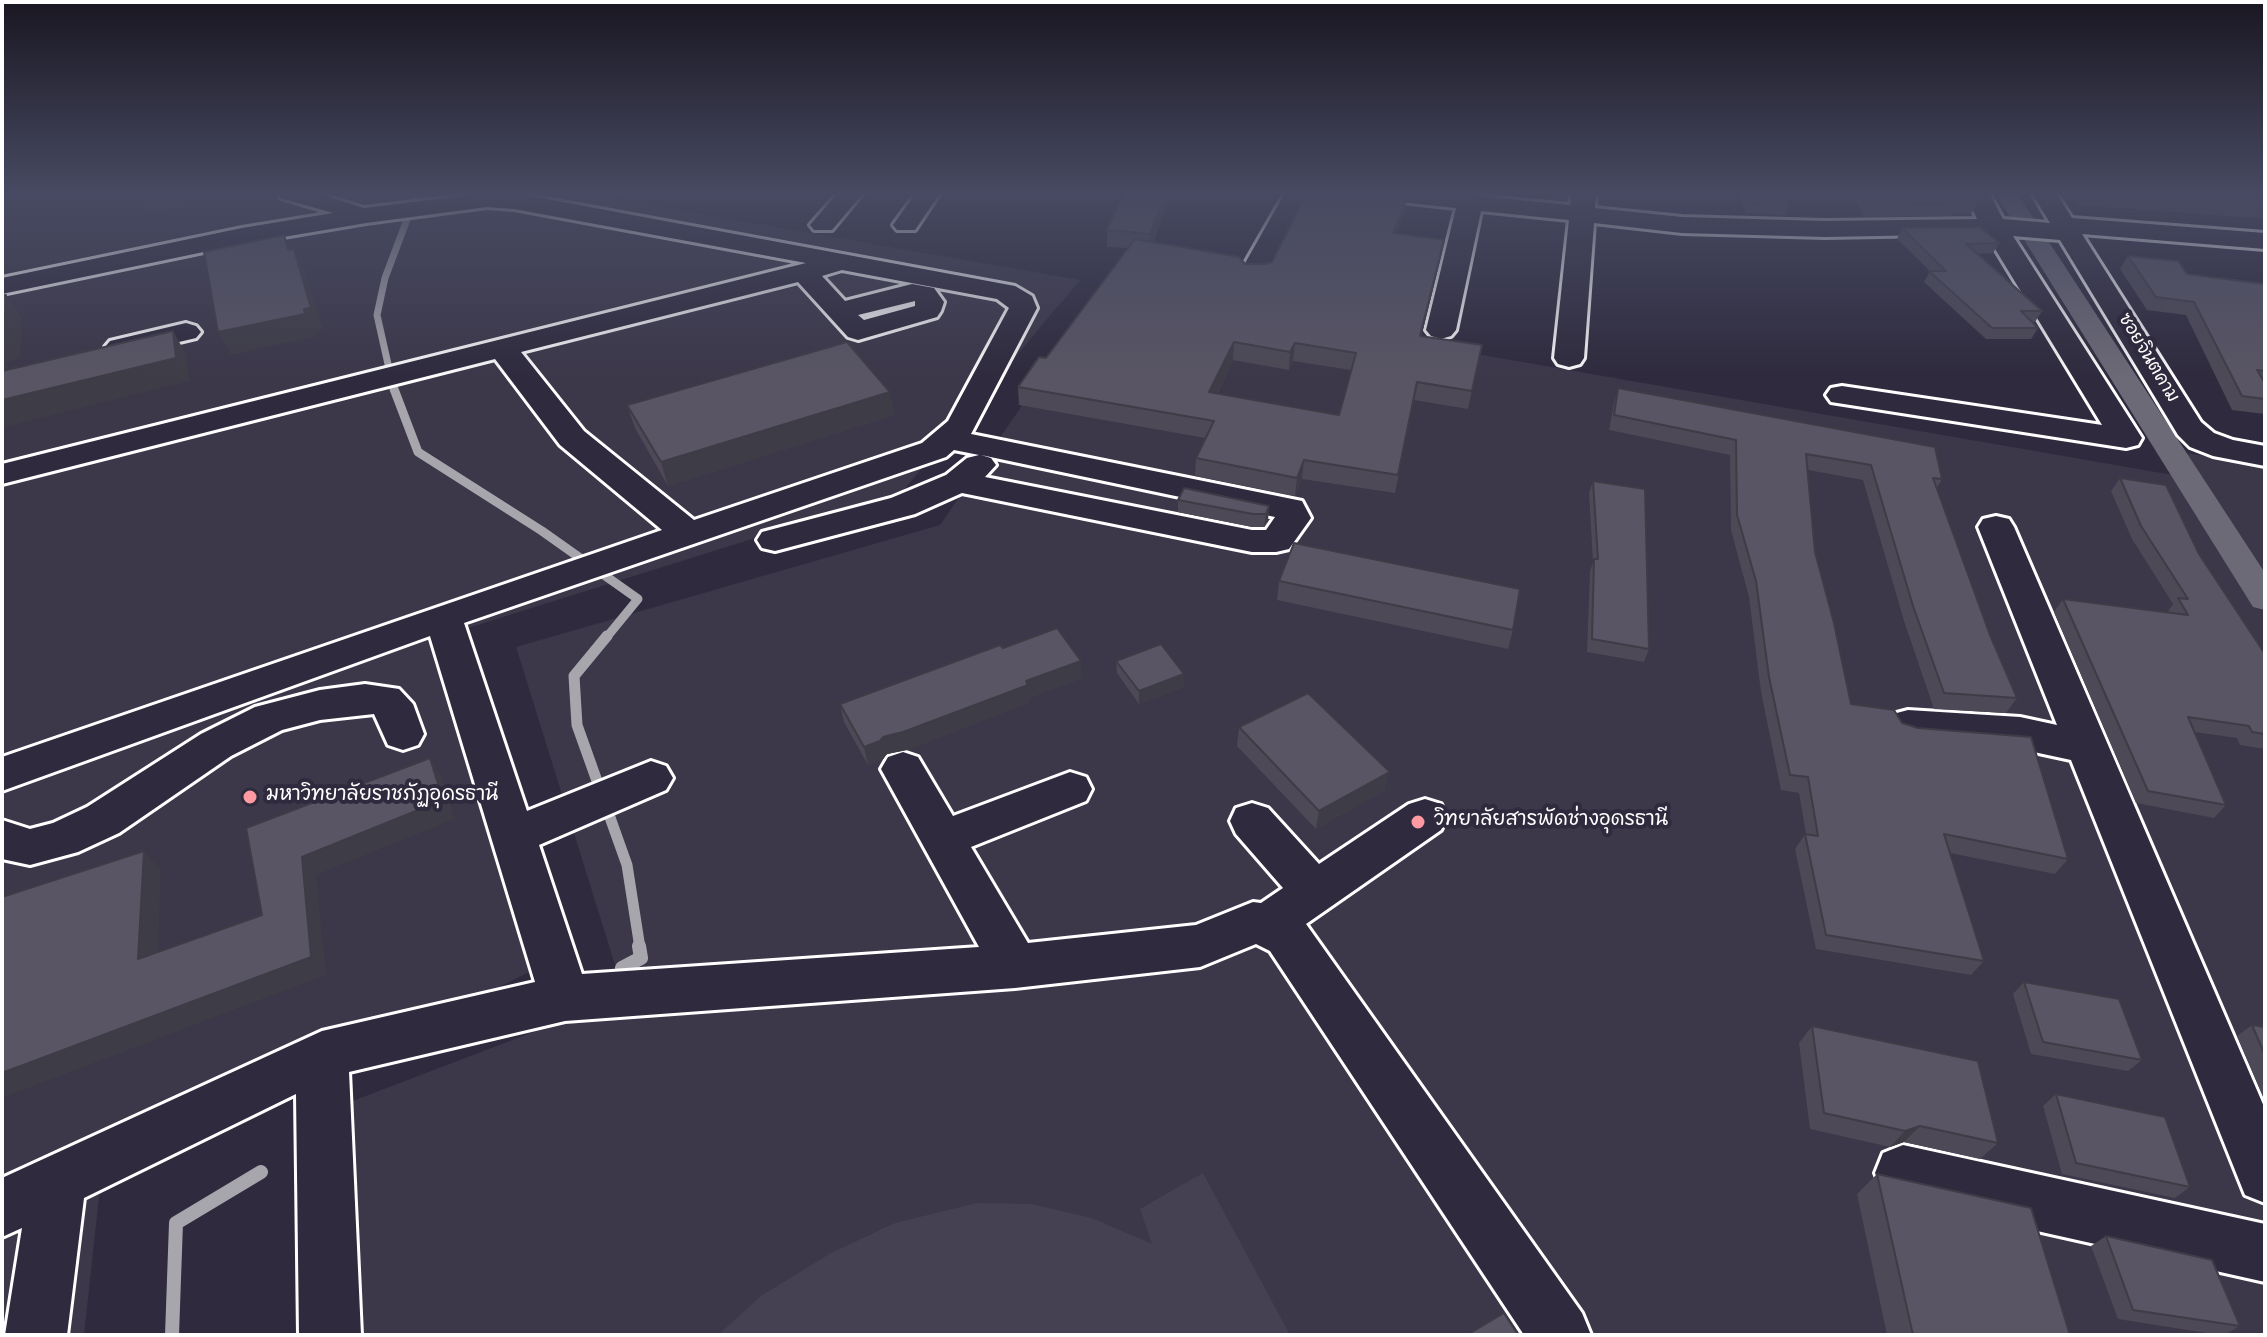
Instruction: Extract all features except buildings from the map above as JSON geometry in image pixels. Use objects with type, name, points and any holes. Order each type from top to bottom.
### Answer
[{"type":"street","points":[[2,286],[149,255]]},
{"type":"street","points":[[2,774],[443,617],[913,459],[949,439],[968,412],[1023,308],[1022,302],[1005,292],[807,255]]},
{"type":"street","points":[[1254,272],[1263,255]]},
{"type":"street","points":[[1441,330],[1458,255]]},
{"type":"street","points":[[1569,358],[1578,255]]},
{"type":"street","points":[[1842,395],[2126,438],[2018,255]]},
{"type":"street","name":"ซอยจินตคาม","points":[[2077,255],[2189,428],[2202,440],[2225,449],[2265,456]]},
{"type":"street","points":[[2,474],[843,262]]},
{"type":"street","points":[[804,272],[839,311]]},
{"type":"street","points":[[94,353],[186,332]]},
{"type":"street","points":[[502,348],[572,438],[689,534]]},
{"type":"street","points":[[949,439],[1290,509],[1293,518],[1276,541],[1252,541],[958,482]]},
{"type":"street","points":[[775,540],[903,506],[958,482],[998,449]]},
{"type":"street","points":[[1996,527],[2265,1175]]},
{"type":"street","points":[[443,617],[565,998]]},
{"type":"street","points":[[2,838],[8,843],[30,847],[62,839],[103,820],[216,745],[270,718],[320,705],[365,699],[385,700],[398,715],[403,734]]},
{"type":"street","points":[[1908,725],[2020,733],[2088,748]]},
{"type":"street","points":[[903,769],[1015,966]]},
{"type":"street","points":[[513,836],[640,783]]},
{"type":"street","points":[[943,839],[1070,789]]},
{"type":"street","points":[[1268,924],[1425,817]]},
{"type":"street","points":[[1252,821],[1315,892]]},
{"type":"street","points":[[2,1208],[322,1055],[456,1021],[565,998],[1015,966],[1200,946],[1253,923],[1268,924],[1287,936],[1560,1335]]},
{"type":"street","points":[[322,1055],[330,1335]]},
{"type":"street","points":[[1903,1173],[2265,1253]]},
{"type":"street","points":[[36,1335],[58,1183]]},
{"type":"shaded area","name":"มหาวิทยาลัยราชภัฏอุดรธานี","points":[[2,255],[938,255],[1080,280],[902,492],[433,639],[565,954],[100,1188],[84,1335],[2,1335]]},
{"type":"shaded area","name":"วิทยาลัยสารพัดช่างอุดรธานี","points":[[1102,289],[2173,475],[2166,450],[2265,465],[2265,1335],[310,1335],[308,1118],[625,997],[516,647],[940,525]]},
{"type":"shaded area","points":[[1203,1173],[1290,1335],[718,1335],[761,1296],[831,1253],[895,1223],[977,1203],[1031,1204],[1092,1218],[1152,1244],[1140,1209]]},
{"type":"waterway","points":[[394,255],[377,315],[394,391]]},
{"type":"waterway","points":[[2046,255],[2265,599]]},
{"type":"waterway","points":[[394,389],[418,452],[542,531],[638,599],[606,638]]},
{"type":"waterway","points":[[607,636],[574,676],[577,725],[627,865],[640,948]]},
{"type":"waterway","points":[[622,968],[641,958],[639,946]]},
{"type":"waterway","points":[[172,1335],[176,1223],[261,1172]]},
{"type":"place","name":"มหาวิทยาลัยราชภัฏอุดรธานี","points":[[250,797]]},
{"type":"place","name":"วิทยาลัยสารพัดช่างอุดรธานี","points":[[1418,822]]}]
